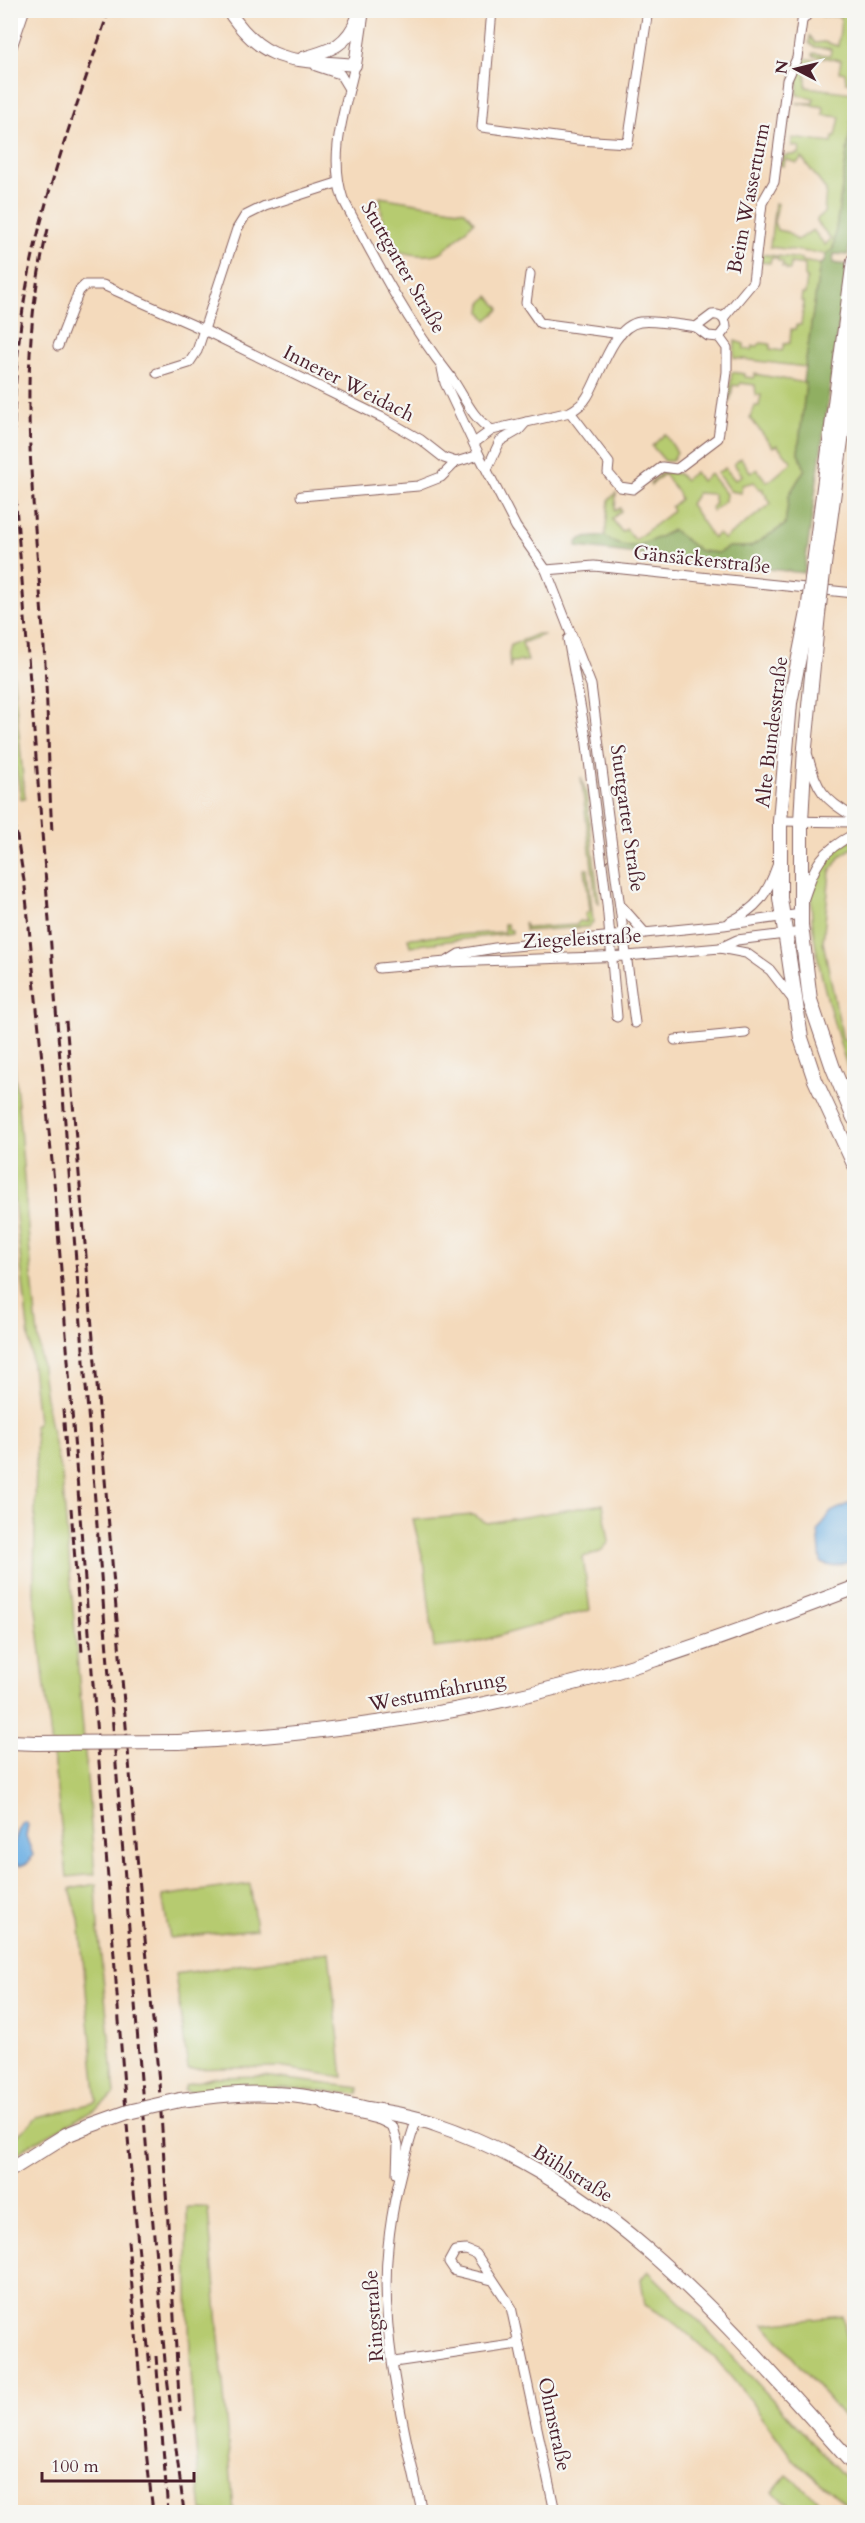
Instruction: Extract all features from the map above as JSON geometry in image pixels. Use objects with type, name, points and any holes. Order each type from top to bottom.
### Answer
[{"type":"main road","points":[[813,613],[855,260]]},
{"type":"main road","points":[[819,564],[855,345]]},
{"type":"main road","name":"Alte Bundesstraße","points":[[813,613],[801,822],[801,932],[810,1000],[833,1068],[855,1118]]},
{"type":"main road","name":"Alte Bundesstraße","points":[[813,613],[790,703],[780,821],[779,861],[782,918],[801,1038],[815,1080],[855,1164]]},
{"type":"main road","name":"Westumfahrung","points":[[10,1742],[178,1742],[242,1739],[341,1728],[432,1714],[507,1699],[651,1660],[855,1588]]},
{"type":"main road","name":"Bühlstraße","points":[[10,2170],[66,2135],[128,2112],[180,2100],[250,2093],[316,2099],[417,2118],[489,2145],[588,2201],[657,2257],[708,2305],[855,2465]]},
{"type":"street","points":[[10,48],[23,10]]},
{"type":"street","points":[[228,10],[250,40],[265,51],[335,71],[346,81],[349,89]]},
{"type":"street","name":"Stuttgarter Straße","points":[[297,60],[334,47],[349,37],[362,10]]},
{"type":"street","name":"Stuttgarter Straße","points":[[362,10],[356,61],[336,154],[337,183],[343,200],[398,301],[483,425],[492,430]]},
{"type":"street","points":[[492,10],[482,127],[578,140],[628,143],[648,10]]},
{"type":"street","name":"Beim Wasserturm","points":[[570,412],[609,463],[608,472],[620,487],[633,489],[662,467],[677,468],[718,438],[727,364],[727,348],[719,337],[726,328],[723,318],[753,282],[762,203],[774,182],[787,80],[797,58],[801,21],[811,10]]},
{"type":"street","name":"Stuttgarter Straße","points":[[314,55],[356,61]]},
{"type":"street","points":[[297,60],[356,61]]},
{"type":"street","points":[[157,373],[189,363],[197,351],[202,329],[237,229],[245,216],[265,206],[337,183]]},
{"type":"street","points":[[530,274],[526,303],[540,323],[621,334]]},
{"type":"street","name":"Innerer Weidach","points":[[58,346],[74,300],[85,285],[103,285],[202,329],[383,418],[421,440],[444,458],[456,462]]},
{"type":"street","points":[[696,327],[712,315],[723,318]]},
{"type":"street","points":[[474,443],[492,430],[570,412],[581,405],[588,396],[612,346],[621,334],[639,322],[696,327],[708,336],[719,337]]},
{"type":"street","name":"Stuttgarter Straße","points":[[442,368],[445,383],[478,455],[524,540],[546,570],[591,684],[635,1023]]},
{"type":"street","points":[[474,443],[490,444],[500,441],[519,430],[526,422]]},
{"type":"street","points":[[487,469],[500,441]]},
{"type":"street","points":[[301,496],[418,486],[441,477],[456,462],[478,455]]},
{"type":"street","name":"Gänsäckerstraße","points":[[546,570],[594,566],[855,593]]},
{"type":"street","name":"Stuttgarter Straße","points":[[565,622],[586,737],[607,904],[616,1017]]},
{"type":"street","points":[[805,747],[814,782],[827,800],[855,820]]},
{"type":"street","points":[[780,821],[855,820]]},
{"type":"street","points":[[802,909],[815,868],[831,846],[855,834]]},
{"type":"street","name":"Ziegeleistraße","points":[[724,925],[747,913],[769,890],[779,861]]},
{"type":"street","name":"Stuttgarter Straße","points":[[590,939],[603,928],[607,904]]},
{"type":"street","name":"Ziegeleistraße","points":[[620,905],[645,933]]},
{"type":"street","name":"Ziegeleistraße","points":[[446,962],[459,954],[782,918],[802,909]]},
{"type":"street","name":"Ziegeleistraße","points":[[720,948],[737,940],[801,932]]},
{"type":"street","name":"Ziegeleistraße","points":[[379,968],[446,962],[627,956],[720,948],[746,953],[770,970],[794,1001]]},
{"type":"street","points":[[675,1040],[745,1034]]},
{"type":"street","points":[[316,2099],[327,2108],[384,2120],[393,2127],[398,2145],[396,2194]]},
{"type":"street","name":"Ringstraße","points":[[417,2118],[396,2194],[387,2248],[387,2281],[394,2362],[406,2439],[422,2512]]},
{"type":"street","name":"Ohmstraße","points":[[492,2280],[454,2271],[449,2262],[455,2251],[466,2250],[476,2254],[511,2307],[555,2512]]},
{"type":"street","points":[[394,2362],[519,2344]]},
{"type":"green space","points":[[826,11],[854,11],[854,83],[846,82],[845,73],[839,72],[841,60],[813,56],[813,53],[830,55],[831,49],[814,47],[809,43],[810,36],[815,43],[824,42],[838,46],[841,20],[839,16],[822,16]]},
{"type":"green space","points":[[801,58],[816,60],[815,63],[809,63],[806,68],[806,87],[853,93],[854,83],[854,104],[832,255],[770,247],[775,203],[778,204],[774,222],[777,230],[787,232],[797,240],[813,230],[825,245],[831,239],[817,222],[817,219],[824,213],[826,190],[802,158],[797,163],[785,159],[784,166],[780,165],[782,156],[799,154],[800,147],[792,146],[792,138],[832,143],[840,117],[823,115],[824,107],[796,103],[813,103],[814,98],[797,95],[798,81],[791,79]]},
{"type":"green space","points":[[854,104],[854,202],[848,255],[834,254],[833,263],[847,265],[804,573],[577,547],[577,542],[583,538],[605,536],[622,545],[639,545],[673,530],[700,551],[718,553],[729,547],[750,547],[785,525],[789,495],[805,469],[798,453],[806,383],[803,382],[805,367],[820,264],[824,262],[826,254],[833,249]]},
{"type":"green space","points":[[380,197],[465,211],[474,222],[439,253],[410,254],[396,250],[385,243]]},
{"type":"green space","points":[[760,254],[802,259],[802,261],[820,264],[805,367],[734,358],[735,341],[744,344],[744,349],[752,350],[753,346],[756,347],[761,343],[770,344],[770,349],[782,351],[784,344],[790,343],[791,329],[796,329],[797,325],[801,325],[804,302],[801,301],[802,294],[805,294],[807,278],[805,277],[805,265],[791,263],[790,270],[786,270],[786,267],[782,267],[783,262],[778,261],[778,258],[771,258],[770,263],[759,262]]},
{"type":"green space","points":[[489,296],[500,309],[487,320],[481,312],[482,302]]},
{"type":"green space","points":[[732,372],[744,374],[744,377],[754,378],[754,374],[806,383],[798,453],[805,469],[789,495],[785,525],[750,547],[729,547],[718,553],[700,551],[673,530],[639,545],[630,546],[613,542],[605,536],[609,500],[616,493],[615,511],[620,508],[621,511],[612,519],[622,532],[626,529],[635,540],[673,511],[671,507],[680,499],[664,474],[651,485],[650,483],[663,472],[679,474],[684,480],[695,472],[701,481],[710,474],[726,494],[725,501],[713,511],[711,508],[715,503],[713,494],[697,493],[690,504],[713,538],[718,534],[724,539],[771,504],[766,494],[763,493],[763,489],[759,489],[754,482],[742,485],[741,493],[730,491],[717,473],[725,468],[735,480],[742,475],[734,464],[741,458],[751,473],[757,469],[766,481],[771,480],[792,462],[777,445],[773,447],[750,418],[755,406],[759,406],[761,395],[756,395],[755,385],[740,383],[739,386],[733,385],[730,401],[728,401]]},
{"type":"green space","points":[[665,434],[677,452],[672,461],[665,461],[652,446]]},
{"type":"green space","points":[[537,634],[543,635],[522,643],[528,661],[511,662],[510,669],[511,645]]},
{"type":"green space","points":[[11,652],[25,798],[21,799],[11,740]]},
{"type":"green space","points":[[581,777],[586,793],[599,903],[596,900]]},
{"type":"green space","points":[[854,839],[854,847],[840,856],[830,872],[823,942],[843,1040],[854,1041],[851,1059],[854,1088],[831,1012],[816,950],[811,895],[815,874],[822,862],[836,848]]},
{"type":"green space","points":[[585,869],[588,869],[593,922],[588,927],[525,931],[524,922],[527,928],[576,925],[580,921],[587,922],[585,915],[590,910]]},
{"type":"green space","points":[[504,924],[507,924],[512,933],[410,946],[408,938],[504,932]]},
{"type":"green space","points":[[10,1026],[37,1327],[50,1420],[62,1475],[95,1874],[67,1877],[34,1593],[36,1444],[34,1426],[38,1422],[11,1171]]},
{"type":"green space","points":[[603,1504],[609,1542],[600,1552],[583,1557],[590,1610],[470,1644],[434,1648],[425,1567],[413,1520],[473,1515],[487,1523]]},
{"type":"green space","points":[[96,1884],[98,1928],[115,2094],[90,2112],[36,2141],[11,2158],[11,2141],[38,2117],[97,2102],[79,1919],[70,1889]]},
{"type":"green space","points":[[250,1884],[256,1929],[170,1938],[162,1896]]},
{"type":"green space","points":[[329,1952],[343,2077],[278,2067],[188,2069],[175,1974]]},
{"type":"green space","points":[[263,2076],[359,2088],[358,2094],[283,2088],[189,2092],[183,2090],[186,2085],[215,2077]]},
{"type":"green space","points":[[187,2207],[208,2209],[234,2512],[202,2512],[190,2360]]},
{"type":"green space","points":[[648,2271],[702,2324],[854,2487],[854,2511],[792,2458],[717,2360],[672,2320],[645,2305],[641,2279]]},
{"type":"green space","points":[[843,2316],[854,2384],[854,2429],[764,2324]]},
{"type":"green space","points":[[787,2475],[833,2512],[799,2512],[773,2492]]},
{"type":"water","points":[[854,1501],[854,1560],[834,1566],[821,1563],[818,1530],[831,1512]]},
{"type":"water","points":[[24,1822],[28,1825],[26,1836],[33,1855],[28,1863],[20,1866],[12,1861],[13,1846]]},
{"type":"railway","points":[[109,10],[62,149],[33,254],[22,314],[17,361],[14,408],[14,480],[147,2155],[165,2361],[184,2512]]},
{"type":"railway","points":[[48,229],[38,279],[32,330],[29,430],[45,657],[52,832]]},
{"type":"railway","points":[[10,793],[25,887],[55,1192],[129,2150],[150,2368]]},
{"type":"railway","points":[[66,1021],[138,1867],[159,2082],[180,2411]]},
{"type":"railway","points":[[63,1409],[67,1463]]},
{"type":"railway","points":[[71,1508],[82,1652]]},
{"type":"railway","points":[[128,2241],[153,2512]]},
{"type":"railway","points":[[156,2356],[168,2512]]}]
